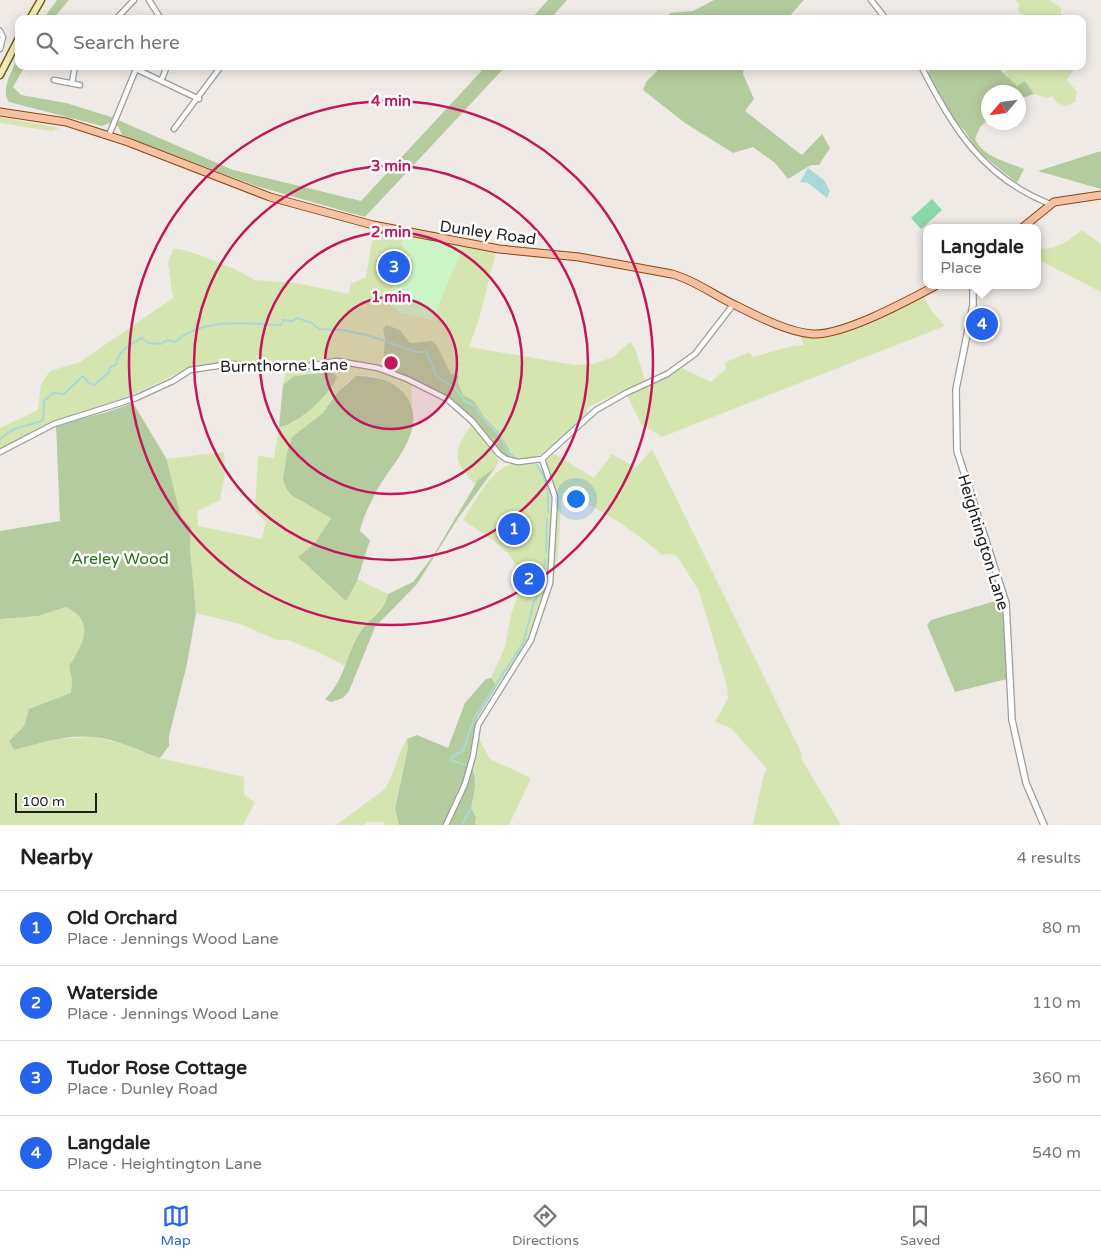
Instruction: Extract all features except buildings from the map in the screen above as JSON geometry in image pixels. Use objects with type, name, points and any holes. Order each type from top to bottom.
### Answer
[{"type":"main road","points":[[32,15],[41,0]]},
{"type":"main road","points":[[0,75],[15,46]]},
{"type":"main road","name":"Dunley Road","points":[[0,112],[66,122],[108,135],[270,196],[347,219],[499,249],[580,256],[666,272],[685,278],[733,305],[790,329],[821,334],[888,309],[929,289]]},
{"type":"main road","points":[[1027,224],[1050,204],[1101,195]]},
{"type":"street","points":[[120,15],[134,0]]},
{"type":"street","points":[[149,0],[158,15]]},
{"type":"street","points":[[870,0],[883,15]]},
{"type":"street","points":[[0,31],[3,37],[0,49]]},
{"type":"street","points":[[72,83],[74,70]]},
{"type":"street","points":[[108,135],[133,70]]},
{"type":"street","points":[[141,70],[199,99]]},
{"type":"street","points":[[162,79],[165,70]]},
{"type":"street","points":[[174,129],[220,70]]},
{"type":"street","points":[[923,70],[948,119],[977,155],[1021,189],[1050,204]]},
{"type":"street","points":[[54,80],[80,85]]},
{"type":"street","name":"Heightington Lane","points":[[973,289],[973,305],[956,389],[957,451],[1006,603],[1012,720],[1026,784],[1044,825]]},
{"type":"street","points":[[446,825],[465,784],[473,756],[478,725],[532,640],[548,590],[551,576],[555,497],[542,459],[596,410],[681,365],[708,338],[733,305]]},
{"type":"street","name":"Burnthorne Lane","points":[[0,452],[47,427],[136,398],[173,381],[190,370],[231,364],[303,368],[337,361],[378,368],[407,379],[446,399],[472,421],[499,454],[506,459],[518,462],[542,459]]},
{"type":"green space","points":[[57,0],[69,0],[56,15],[46,15]]},
{"type":"green space","points":[[548,0],[567,0],[554,15],[535,15]]},
{"type":"green space","points":[[714,0],[804,0],[791,15],[669,15],[670,13],[693,11]]},
{"type":"green space","points":[[1015,0],[1050,0],[1061,8],[1061,15],[1024,15],[1017,10],[1020,5]]},
{"type":"green space","points":[[15,65],[15,70],[23,70],[13,87],[21,95],[66,103],[111,117],[233,170],[361,201],[482,70],[502,70],[365,217],[256,186],[122,135],[118,126],[109,123],[102,126],[9,102],[6,86]]},
{"type":"green space","points":[[658,70],[744,70],[743,74],[754,99],[745,111],[802,155],[822,134],[830,148],[819,165],[811,165],[788,179],[775,163],[753,147],[733,153],[685,123],[643,90],[646,82]]},
{"type":"green space","points":[[929,70],[1000,70],[1016,85],[981,85],[981,126],[975,139],[990,155],[1024,169],[1017,183],[985,157],[964,130],[951,118],[928,73]]},
{"type":"green space","points":[[1007,70],[1073,70],[1067,80],[1077,92],[1075,102],[1066,106],[1057,103],[1052,96],[1048,98],[1034,94],[1025,81],[1016,85],[1004,73]]},
{"type":"green space","points":[[1025,81],[1034,94],[1026,97],[1026,85],[1019,85]]},
{"type":"green space","points":[[0,117],[59,128],[52,131],[0,123]]},
{"type":"green space","points":[[1101,151],[1101,189],[1038,171]]},
{"type":"green space","points":[[932,199],[942,210],[927,224],[923,224],[921,229],[911,218]]},
{"type":"green space","points":[[374,229],[404,235],[402,245],[408,253],[410,260],[405,278],[400,282],[399,312],[432,320],[463,246],[496,252],[479,319],[469,347],[575,365],[593,364],[613,357],[630,342],[635,348],[645,380],[586,408],[588,413],[563,439],[545,452],[535,457],[511,459],[509,449],[498,431],[484,417],[474,402],[463,395],[458,382],[459,375],[451,374],[432,341],[410,343],[400,330],[383,330],[385,338],[383,367],[337,359],[325,359],[302,365],[233,363],[193,366],[116,403],[46,424],[0,449],[0,428],[38,410],[41,384],[50,371],[80,362],[173,298],[168,263],[173,249],[188,251],[214,260],[254,280],[296,283],[349,294],[351,284],[366,277]]},
{"type":"green space","points":[[1082,230],[1101,244],[1101,292],[1041,261],[1041,249],[1055,247]]},
{"type":"green space","points":[[404,235],[463,246],[432,320],[399,312],[389,304],[394,281],[403,281],[408,271],[410,256],[402,245]]},
{"type":"green space","points":[[924,297],[931,310],[945,326],[662,437],[641,424],[627,395],[682,368],[711,382],[727,368],[724,363],[749,352],[753,357],[792,346],[804,345],[801,336],[820,337]]},
{"type":"green space","points":[[386,325],[400,330],[410,343],[432,341],[437,346],[451,374],[459,375],[458,382],[463,395],[474,401],[484,417],[498,431],[509,449],[511,459],[492,443],[465,411],[447,397],[426,385],[383,367],[385,338],[383,330]]},
{"type":"green space","points":[[337,363],[373,369],[411,383],[412,407],[402,390],[392,383],[378,377],[357,376],[344,386],[315,421],[292,440],[289,447],[285,468],[289,480],[302,502],[331,518],[315,543],[298,557],[346,601],[357,579],[388,594],[387,601],[361,631],[345,666],[318,652],[288,640],[277,640],[240,624],[196,613],[190,548],[191,527],[181,518],[166,459],[224,452],[225,473],[220,500],[197,511],[198,526],[262,539],[266,522],[255,511],[258,456],[274,458],[279,427],[302,417],[320,398],[315,373],[295,376],[283,385],[286,368],[299,370]]},
{"type":"green space","points":[[331,372],[337,376],[334,383],[321,399],[295,421],[279,427],[283,385],[294,376]]},
{"type":"green space","points":[[356,376],[381,379],[393,384],[403,392],[411,404],[413,417],[412,429],[407,442],[378,488],[363,520],[360,531],[370,540],[357,581],[346,601],[298,557],[315,543],[331,518],[291,495],[283,479],[287,453],[292,437],[322,414],[339,391]]},
{"type":"green space","name":"Areley Wood","points":[[133,403],[166,458],[181,517],[191,527],[190,548],[196,613],[187,664],[169,736],[169,746],[160,758],[110,740],[84,736],[54,740],[14,750],[9,741],[24,726],[29,709],[71,693],[72,680],[69,666],[82,642],[84,626],[81,619],[66,607],[38,616],[0,619],[0,531],[60,521],[56,425],[104,413]]},
{"type":"green space","points":[[472,424],[499,461],[495,468],[475,484],[458,462],[457,455],[461,441]]},
{"type":"green space","points":[[652,449],[802,754],[801,758],[841,825],[753,825],[763,777],[767,769],[731,728],[715,722],[728,698],[727,686],[699,591],[677,556],[671,554],[662,555],[615,520],[589,505],[562,493],[558,555],[553,581],[558,497],[546,463],[547,458],[555,454],[594,478],[612,454],[636,468]]},
{"type":"green space","points":[[513,464],[538,464],[549,484],[551,492],[548,584],[527,643],[497,686],[491,678],[505,647],[511,615],[518,595],[520,572],[508,553],[493,540],[463,520],[491,479],[505,467]]},
{"type":"green space","points":[[495,468],[459,517],[417,584],[375,627],[349,691],[343,698],[331,702],[325,699],[337,684],[356,639],[364,627],[381,610],[388,594],[413,582],[433,556],[478,480]]},
{"type":"green space","points":[[1002,599],[1006,628],[1007,679],[955,692],[927,625],[931,620]]},
{"type":"green space","points":[[66,607],[81,619],[84,626],[84,634],[79,650],[69,666],[72,680],[71,694],[29,709],[24,726],[9,741],[14,750],[57,739],[93,737],[124,744],[160,758],[244,777],[244,795],[255,802],[243,825],[0,825],[0,619],[38,616]]},
{"type":"green space","points":[[491,678],[497,686],[477,718],[468,762],[472,767],[475,778],[475,790],[471,808],[476,817],[475,825],[399,825],[395,809],[408,748],[407,739],[417,735],[448,748],[465,703],[486,679]]},
{"type":"green space","points":[[478,737],[490,759],[531,778],[509,825],[475,825],[476,816],[471,808],[476,780],[473,767],[478,751]]},
{"type":"green space","points":[[407,739],[408,748],[395,809],[399,825],[384,825],[383,822],[366,822],[365,825],[336,825],[384,790]]},
{"type":"water","points":[[808,168],[824,180],[830,191],[827,198],[808,183],[800,182]]},
{"type":"waterway","points":[[0,440],[14,429],[43,420],[44,401],[53,393],[64,394],[83,376],[89,383],[95,385],[109,372],[110,367],[116,365],[122,352],[129,345],[142,338],[149,343],[161,344],[167,340],[175,342],[185,334],[210,326],[237,323],[281,325],[283,320],[292,321],[298,318],[312,323],[319,329],[342,330],[367,335],[417,352],[427,352],[436,376],[455,388],[465,401],[475,406],[481,416],[499,435],[509,453],[517,459]]},
{"type":"waterway","points":[[537,465],[544,476],[547,487],[548,512]]},
{"type":"waterway","points":[[546,553],[547,519]]},
{"type":"waterway","points":[[468,766],[451,760],[453,756],[463,751],[474,718],[523,643],[534,602],[542,584],[545,559]]},
{"type":"waterway","points":[[462,825],[471,808]]},
{"type":"place","name":"Tudor Rose Cottage","points":[[394,267]]},
{"type":"place","name":"Langdale","points":[[982,324]]},
{"type":"place","name":"Old Orchard","points":[[514,529]]},
{"type":"place","name":"Waterside","points":[[529,579]]}]
